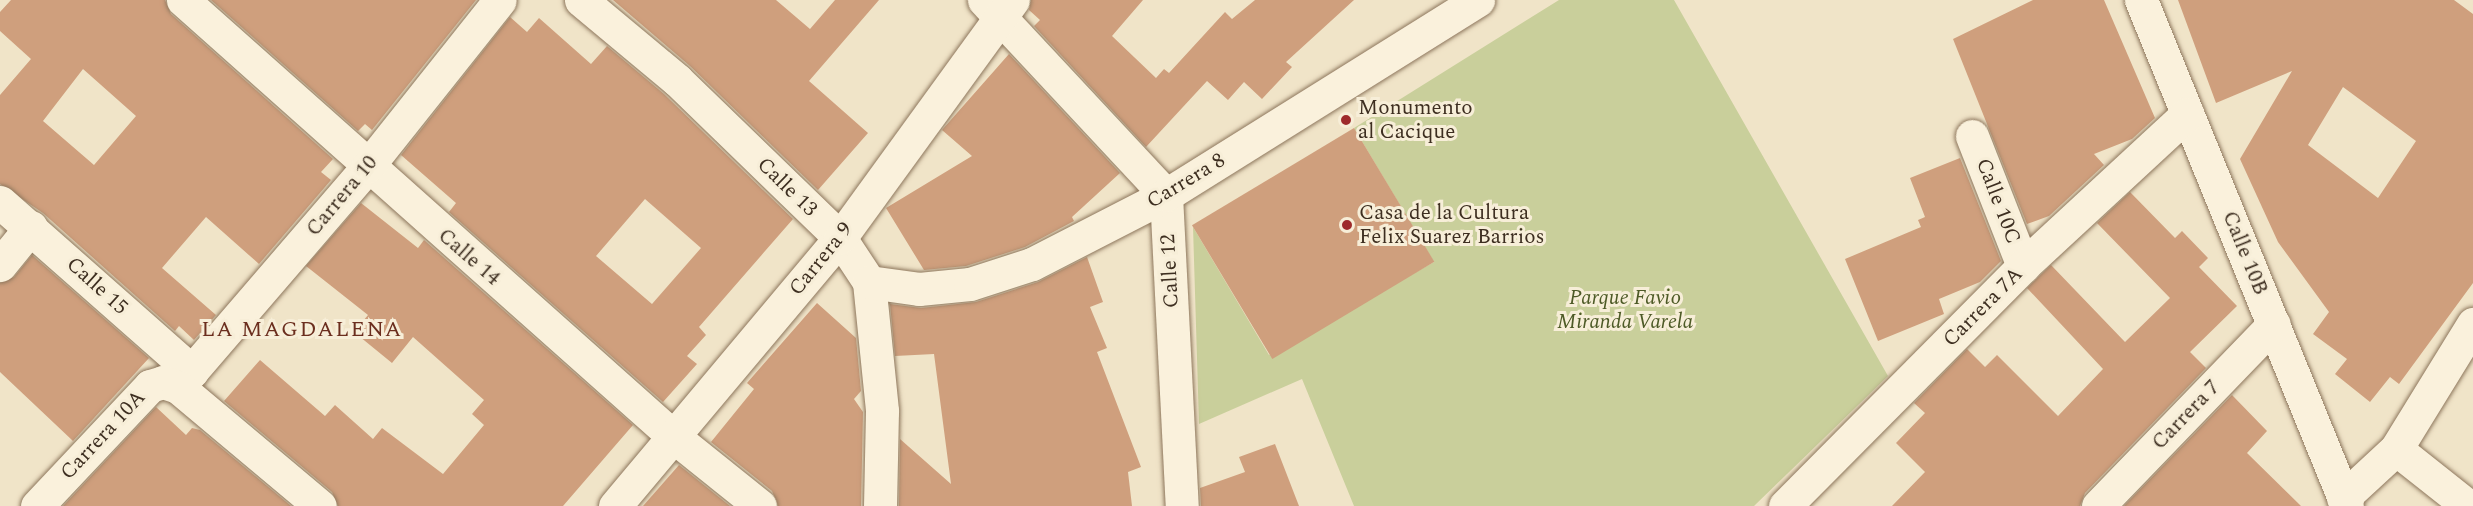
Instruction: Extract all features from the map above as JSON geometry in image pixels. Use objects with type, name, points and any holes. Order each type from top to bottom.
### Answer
[{"type":"street","name":"Calle 14","points":[[183,0],[367,167],[674,437],[760,506]]},
{"type":"street","name":"Carrera 10","points":[[185,379],[367,167],[500,0]]},
{"type":"street","name":"Calle 13","points":[[581,0],[677,80],[840,238],[869,282],[882,411],[880,506]]},
{"type":"street","name":"Carrera 8","points":[[869,282],[919,289],[970,284],[1032,264],[1166,195],[1478,0]]},
{"type":"street","name":"Calle 10B","points":[[2141,0],[2345,502]]},
{"type":"street","name":"Carrera 9","points":[[615,506],[840,238],[1000,6]]},
{"type":"street","points":[[1000,6],[1166,195]]},
{"type":"street","name":"Carrera 7A","points":[[1785,506],[2022,266],[2187,114]]},
{"type":"street","name":"Calle 10C","points":[[1972,136],[2022,266]]},
{"type":"street","name":"Calle 12","points":[[1166,195],[1182,506]]},
{"type":"street","name":"Calle 15","points":[[0,202],[31,227],[185,379],[320,506]]},
{"type":"street","points":[[0,265],[31,227]]},
{"type":"street","name":"Carrera 7","points":[[2098,506],[2274,324]]},
{"type":"street","points":[[2345,502],[2396,449],[2473,324]]},
{"type":"street","name":"Carrera 10A","points":[[37,506],[150,386],[185,379]]},
{"type":"street","points":[[2396,449],[2468,506]]},
{"type":"green space","name":"Parque Favio Miranda Varela","points":[[1559,0],[1674,0],[1888,376],[1754,506],[1354,506],[1302,379],[1199,424],[1193,227],[1269,355],[1434,262],[1354,128]]},
{"type":"building","points":[[11,0],[165,0],[171,14],[333,159],[321,172],[331,180],[259,264],[206,217],[162,268],[216,315],[194,340],[179,326],[175,331],[43,213],[0,184],[0,95],[31,59],[0,31],[0,12]],"holes":[[[83,69],[136,116],[94,165],[43,121]]]},
{"type":"building","points":[[211,0],[476,0],[372,130],[365,124],[358,131]]},
{"type":"building","points":[[613,0],[776,0],[810,29],[835,0],[879,0],[809,81],[868,133],[818,190],[690,66]]},
{"type":"building","points":[[1031,0],[1143,0],[1112,36],[1156,78],[1164,69],[1169,73],[1225,12],[1232,19],[1255,0],[1354,0],[1286,62],[1292,67],[1262,99],[1244,82],[1228,100],[1207,81],[1146,147],[1034,26],[1040,20],[1029,10]]},
{"type":"building","points":[[2033,0],[2104,0],[2155,118],[2132,139],[2094,154],[2104,165],[2049,216],[2027,224],[1953,39]]},
{"type":"building","points":[[2178,0],[2454,0],[2473,14],[2473,283],[2399,384],[2390,377],[2370,402],[2335,374],[2347,359],[2313,334],[2329,312],[2278,242],[2240,159],[2292,71],[2216,103]],"holes":[[[2343,87],[2416,141],[2378,198],[2308,145]]]},
{"type":"building","points":[[510,17],[527,32],[539,18],[591,64],[607,46],[664,94],[793,219],[699,327],[706,335],[687,356],[697,364],[663,402],[449,212],[456,203],[401,155]],"holes":[[[645,199],[701,248],[652,304],[596,256]]]},
{"type":"building","points":[[1009,54],[1120,173],[1072,217],[1074,221],[1025,247],[966,266],[924,270],[886,208],[972,156],[942,130]]},
{"type":"building","points":[[1354,128],[1434,262],[1272,359],[1192,225]]},
{"type":"building","points":[[1960,158],[2001,261],[1980,282],[1939,299],[1944,314],[1878,341],[1845,259],[1921,227],[1918,220],[1925,217],[1910,178]]},
{"type":"building","points":[[2130,192],[2175,238],[2182,231],[2208,258],[2199,267],[2237,306],[2190,352],[2206,368],[2085,493],[2080,506],[1892,506],[1925,472],[1896,443],[1925,413],[1914,403],[1967,349],[1985,367],[1997,355],[2058,416],[2103,369],[2027,288],[2051,265],[2125,342],[2170,298],[2097,223]]},
{"type":"building","points":[[361,203],[418,248],[424,240],[633,425],[563,506],[338,506],[332,492],[224,401],[260,360],[325,416],[335,405],[373,439],[382,428],[443,474],[484,425],[472,414],[484,400],[413,337],[392,363],[354,332],[368,315],[306,266]]},
{"type":"building","points":[[32,255],[149,358],[73,441],[0,372],[0,283],[14,277]]},
{"type":"building","points":[[1087,257],[1103,302],[1090,307],[1107,348],[1097,352],[1141,467],[1128,472],[1132,506],[899,506],[900,439],[951,484],[934,354],[895,356],[890,304],[921,308],[976,302],[1038,282]]},
{"type":"building","points":[[817,303],[856,338],[861,391],[854,399],[863,412],[861,506],[778,506],[772,491],[711,442],[754,389],[747,383]]},
{"type":"building","points":[[2232,395],[2267,431],[2247,453],[2301,506],[2124,506]]},
{"type":"building","points":[[156,407],[186,435],[192,428],[200,430],[291,506],[63,506]]},
{"type":"building","points":[[1275,444],[1299,506],[1201,506],[1200,488],[1245,472],[1239,457]]},
{"type":"building","points":[[679,465],[730,506],[643,506]]},
{"type":"place","name":"Monumento al Cacique","points":[[1346,120]]},
{"type":"place","name":"Casa de la Cultura Felix Suarez Barrios","points":[[1347,225]]},
{"type":"district","name":"LA MAGDALENA","points":[[302,330]]}]
